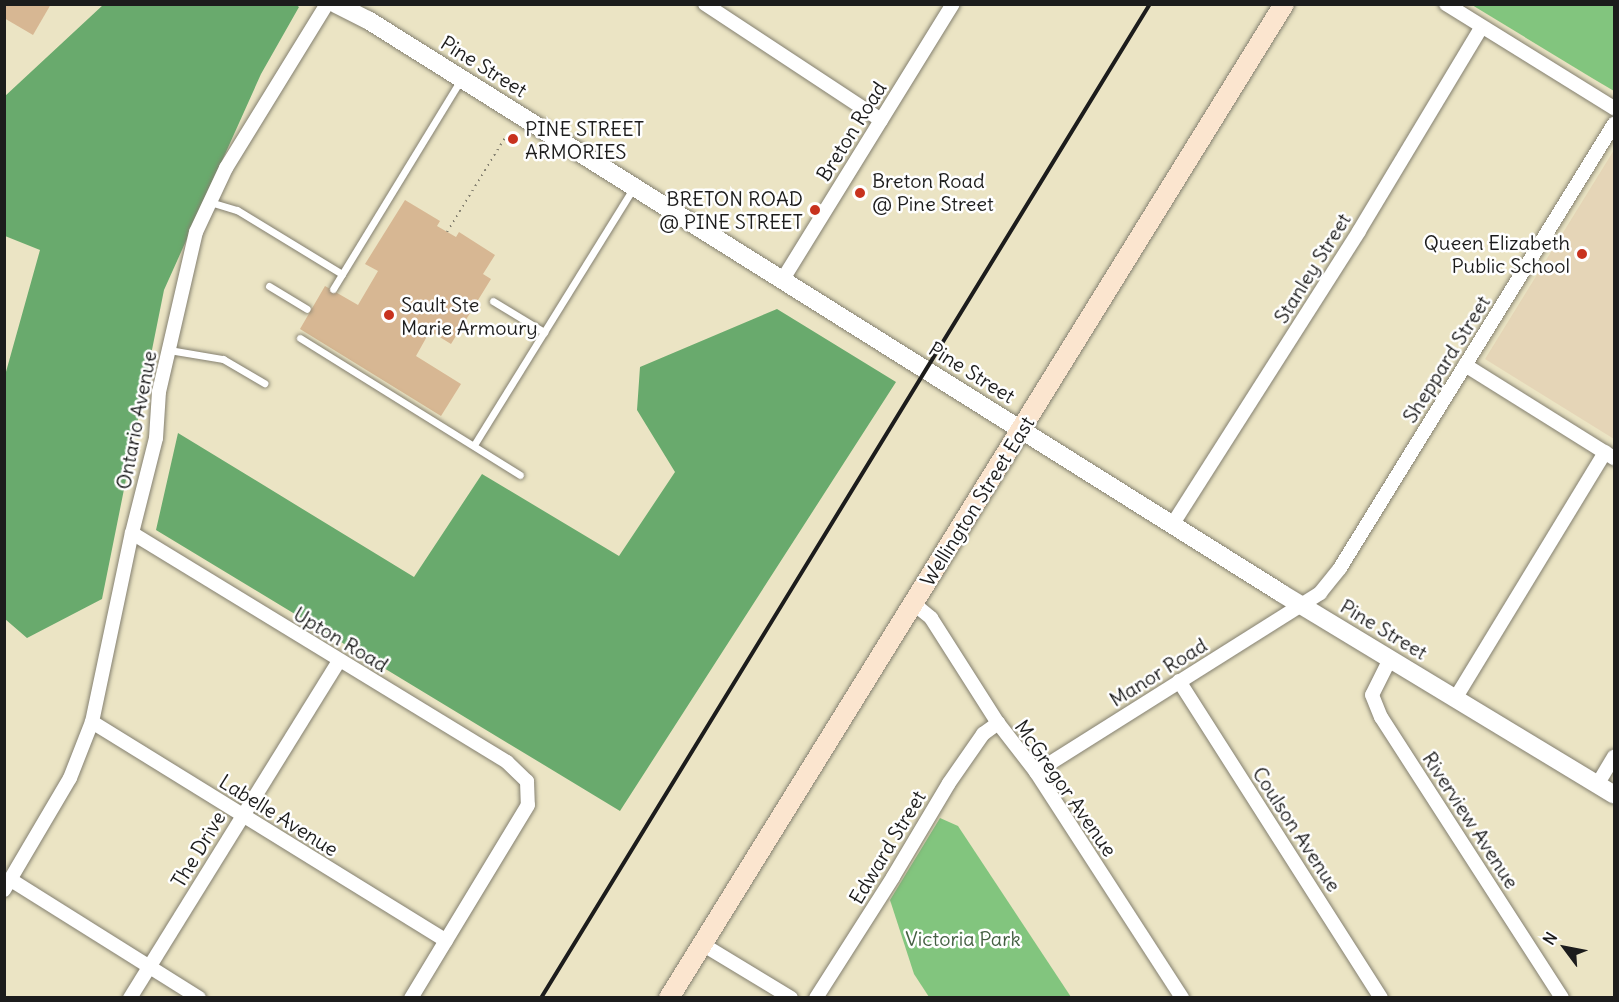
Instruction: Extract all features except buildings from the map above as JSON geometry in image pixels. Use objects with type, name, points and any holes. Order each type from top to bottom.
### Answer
[{"type":"main road","name":"Wellington Street East","points":[[669,998],[1284,4]]},
{"type":"street","name":"Ontario Avenue","points":[[8,885],[70,778],[92,722],[132,533],[156,438],[159,392],[196,232],[226,168],[327,4]]},
{"type":"street","name":"Pine Street","points":[[336,4],[368,20],[1302,606],[1614,795]]},
{"type":"street","points":[[705,4],[722,9],[881,120]]},
{"type":"street","name":"Breton Road","points":[[783,279],[953,4]]},
{"type":"street","points":[[1446,4],[1481,28],[1614,108]]},
{"type":"street","name":"Stanley Street","points":[[1172,525],[1353,241],[1481,28]]},
{"type":"street","name":"Sheppard Street","points":[[1302,606],[1320,593],[1340,568],[1614,124]]},
{"type":"street","points":[[1455,699],[1610,455],[1465,365]]},
{"type":"street","name":"Upton Road","points":[[132,533],[507,762],[527,781],[528,804],[446,941]]},
{"type":"street","name":"McGregor Avenue","points":[[914,604],[931,618],[998,723],[1036,772],[1182,998]]},
{"type":"street","name":"Manor Road","points":[[1036,772],[1302,606]]},
{"type":"street","name":"Riverview Avenue","points":[[1390,659],[1372,695],[1381,717],[1562,998]]},
{"type":"street","name":"The Drive","points":[[130,998],[339,661]]},
{"type":"street","name":"Coulson Avenue","points":[[1179,681],[1381,998]]},
{"type":"street","name":"Labelle Avenue","points":[[92,722],[446,941]]},
{"type":"street","name":"Edward Street","points":[[816,998],[893,877],[949,783],[983,734],[998,723]]},
{"type":"street","points":[[1597,785],[1614,757]]},
{"type":"street","points":[[8,885],[199,998]]},
{"type":"street","points":[[411,998],[446,941]]},
{"type":"street","points":[[702,944],[791,998]]},
{"type":"lane","points":[[333,289],[461,78]]},
{"type":"lane","points":[[474,445],[634,186]]},
{"type":"lane","points":[[210,202],[237,210],[342,274]]},
{"type":"lane","points":[[269,286],[307,309]]},
{"type":"lane","points":[[493,301],[544,332]]},
{"type":"lane","points":[[300,338],[520,475]]},
{"type":"lane","points":[[169,350],[223,359],[264,383]]},
{"type":"path","points":[[447,232],[506,136]]},
{"type":"shaded area","name":"Queen Elizabeth Public School","points":[[1614,150],[1614,439],[1485,359]]},
{"type":"green space","points":[[295,4],[299,7],[261,74],[164,290],[102,599],[27,638],[5,619],[4,379],[40,250],[5,236],[4,97],[103,5]]},
{"type":"green space","points":[[1472,5],[1614,5],[1614,91],[1592,78]]},
{"type":"green space","points":[[777,309],[896,382],[620,811],[156,530],[178,433],[414,577],[482,474],[619,556],[675,472],[637,410],[640,367]]},
{"type":"green space","name":"Victoria Park","points":[[940,818],[958,826],[1071,997],[929,997],[914,974],[890,900]]},
{"type":"railway","points":[[541,998],[1150,4]]},
{"type":"place","name":"PINE STREET ARMORIES","points":[[513,139]]},
{"type":"place","name":"Breton Road @ Pine Street","points":[[860,193]]},
{"type":"place","name":"BRETON ROAD @ PINE STREET","points":[[815,210]]},
{"type":"place","name":"Queen Elizabeth Public School","points":[[1582,254]]},
{"type":"place","name":"Sault Ste Marie Armoury","points":[[389,315]]}]
